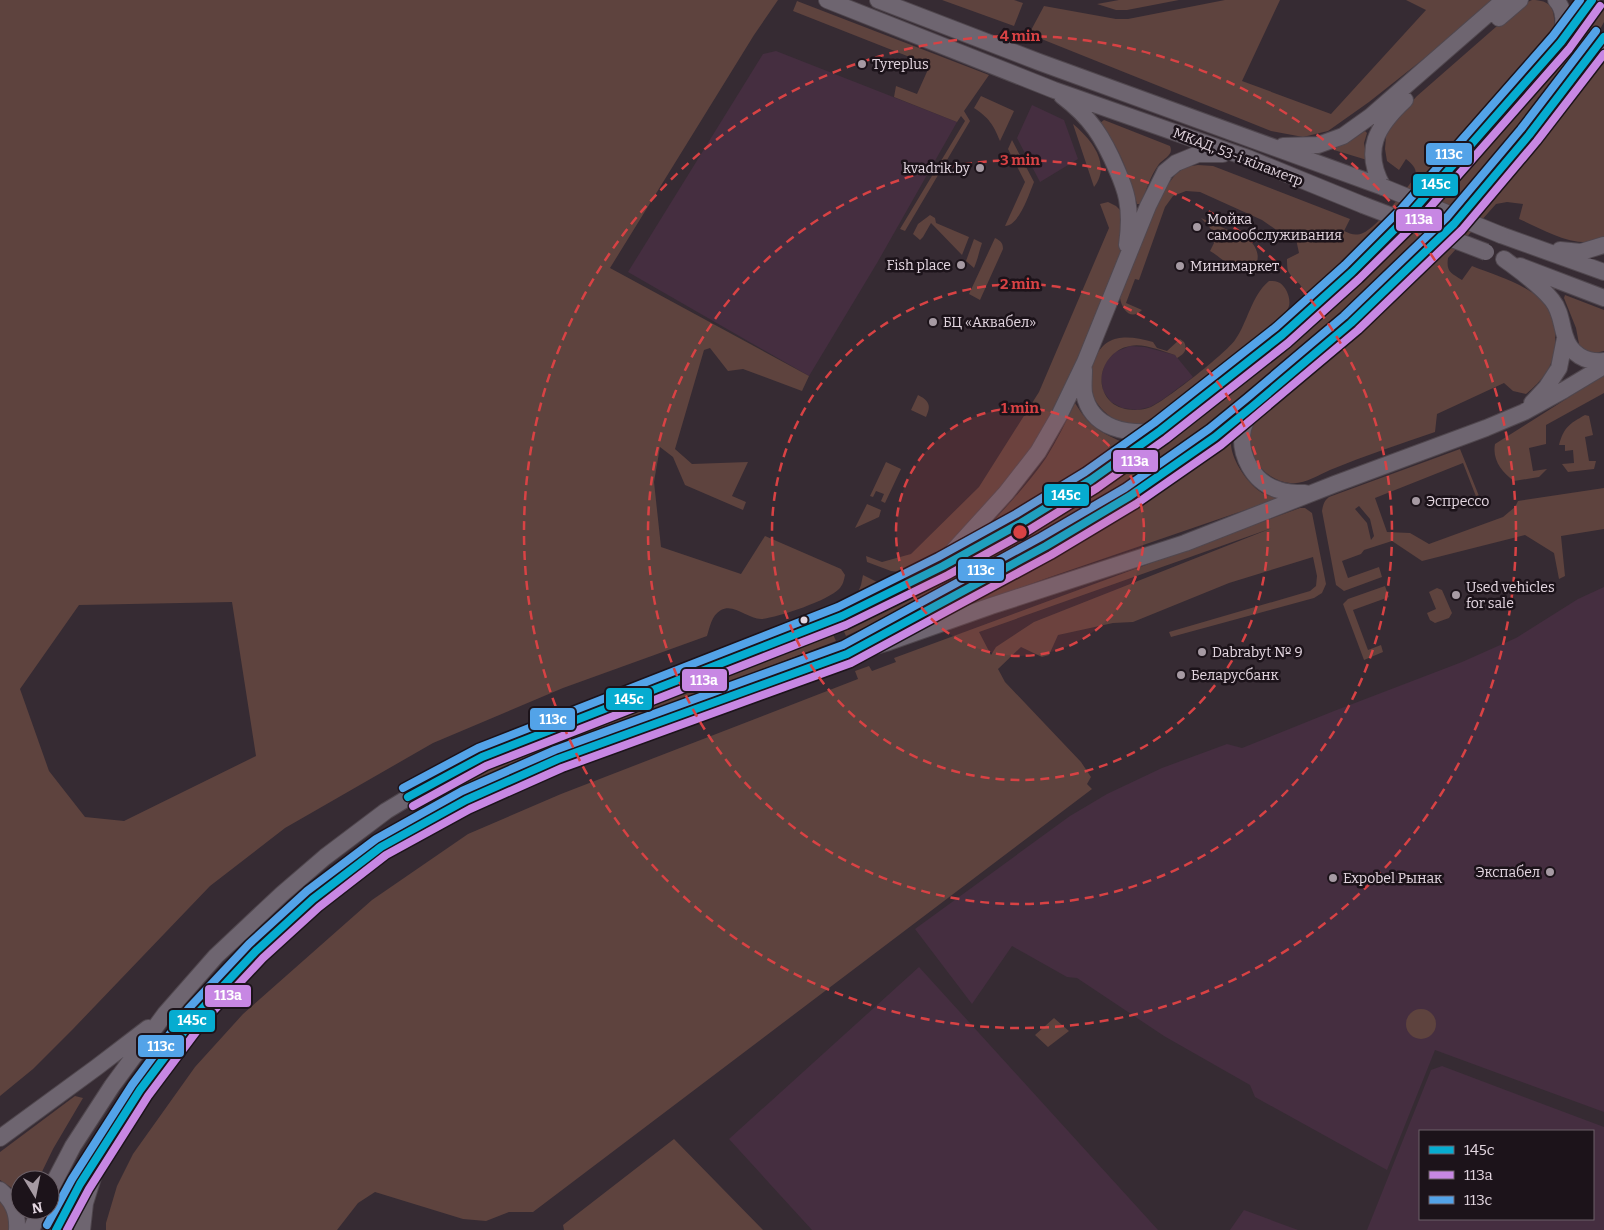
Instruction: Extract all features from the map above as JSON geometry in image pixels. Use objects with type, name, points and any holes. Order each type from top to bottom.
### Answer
[{"type":"highway","name":"МКАД, 53-і кіламетр","points":[[827,0],[1054,90],[1248,158],[1363,205],[1604,298]]},
{"type":"highway","name":"МКАД, 53-і кіламетр","points":[[878,0],[1039,62],[1383,187],[1501,235],[1539,247],[1604,272]]},
{"type":"highway","points":[[1273,146],[1318,145],[1343,136],[1371,116],[1504,0]]},
{"type":"highway","points":[[1383,187],[1375,169],[1373,151],[1375,139],[1380,128],[1391,113],[1520,0]]},
{"type":"highway","points":[[60,1171],[73,1146],[112,1086],[165,1014],[216,956],[325,857],[386,811],[429,785],[482,757],[832,620],[930,572],[1021,523],[1091,480],[1160,432],[1282,335],[1352,272],[1409,215],[1561,42],[1564,18],[1561,6],[1556,0]]},
{"type":"highway","points":[[846,654],[1038,551],[1130,496],[1215,437],[1351,322],[1454,224],[1604,42]]},
{"type":"highway","points":[[1054,90],[1071,103],[1096,130],[1106,145],[1123,185],[1128,210],[1125,264]]},
{"type":"highway","points":[[930,572],[944,561],[1000,500],[1038,452],[1060,414],[1085,362],[1148,206],[1166,172],[1176,163],[1198,154],[1222,153],[1248,158]]},
{"type":"highway","points":[[1539,247],[1581,252],[1604,245]]},
{"type":"highway","points":[[1504,259],[1553,300],[1559,311],[1565,338],[1574,353],[1583,359],[1604,361]]},
{"type":"highway","points":[[1524,412],[1546,388],[1559,368],[1565,338]]},
{"type":"highway","points":[[1085,362],[1084,393],[1095,415],[1103,422],[1124,431],[1136,433],[1160,432]]},
{"type":"highway","points":[[56,1230],[102,1147],[140,1090],[196,1014],[256,951],[313,899],[381,847],[466,800],[558,759],[846,654],[889,642],[1000,603],[1184,543],[1524,412],[1604,366]]},
{"type":"highway","points":[[1253,406],[1243,428],[1243,452],[1251,469],[1264,482],[1276,490],[1292,494],[1313,493]]},
{"type":"highway","points":[[0,1138],[97,1067],[165,1014]]},
{"type":"highway","points":[[82,1230],[85,1203],[102,1147]]},
{"type":"highway","points":[[0,1190],[7,1196],[14,1207],[18,1220],[17,1230]]},
{"type":"main road","points":[[1561,42],[1592,0]]},
{"type":"main road","points":[[1589,58],[1604,36]]},
{"type":"shaded area","points":[[0,0],[778,0],[754,35],[610,268],[809,376],[802,391],[743,369],[728,371],[710,348],[704,350],[675,449],[692,464],[748,462],[732,496],[746,502],[743,510],[685,485],[673,457],[660,447],[654,482],[661,547],[741,574],[765,536],[841,569],[845,575],[840,587],[825,598],[814,603],[769,618],[756,618],[731,608],[721,610],[713,618],[707,636],[563,688],[433,743],[285,828],[210,886],[33,1069],[0,1096]],"holes":[[[232,602],[256,756],[124,821],[85,817],[49,771],[20,689],[79,605]]]},
{"type":"shaded area","points":[[942,0],[1014,0],[1023,3],[1014,26]]},
{"type":"shaded area","points":[[1119,0],[1179,0],[1127,10],[1116,10],[1097,4]]},
{"type":"shaded area","points":[[1225,0],[1280,0],[1242,81],[1331,114],[1426,10],[1406,0],[1498,0],[1369,102],[1328,131],[1303,137],[1271,131],[1029,34],[1044,6],[1116,19],[1128,19]]},
{"type":"shaded area","points":[[1532,0],[1545,2],[1552,8],[1554,31],[1427,178],[1385,230],[1304,302],[1303,290],[1287,268],[1287,259],[1299,253],[1296,239],[1283,240],[1275,229],[1262,220],[1200,192],[1186,191],[1173,196],[1165,207],[1139,280],[1135,279],[1126,303],[1142,310],[1131,314],[1125,310],[1120,298],[1160,195],[1175,175],[1185,167],[1198,165],[1213,166],[1350,219],[1344,231],[1358,234],[1369,230],[1391,207],[1416,175],[1412,164],[1406,159],[1399,170],[1387,161],[1385,149],[1386,136],[1394,121],[1417,96],[1521,5]]},
{"type":"shaded area","points":[[797,1],[989,75],[964,111],[970,121],[905,231],[900,229],[965,121],[961,116],[957,122],[894,97],[896,86],[917,94],[930,65],[793,11]]},
{"type":"shaded area","points":[[1604,2],[1604,22],[1599,31],[1471,184],[1389,271],[1341,316],[1290,359],[1194,434],[1131,479],[1067,521],[963,580],[846,636],[841,625],[999,547],[1050,517],[1148,452],[1196,418],[1255,372],[1342,298],[1409,233],[1524,104]]},
{"type":"shaded area","points":[[776,51],[957,122],[877,263],[809,376],[628,272],[763,54]]},
{"type":"shaded area","points":[[1604,59],[1604,239],[1582,242],[1560,237],[1519,219],[1523,204],[1507,202],[1496,204],[1448,258],[1450,272],[1462,280],[1472,266],[1522,287],[1544,303],[1551,314],[1555,333],[1553,358],[1542,378],[1526,394],[1513,391],[1504,383],[1437,414],[1435,432],[1356,460],[1306,481],[1285,482],[1274,478],[1264,471],[1257,463],[1249,441],[1252,425],[1258,415],[1362,328],[1436,255],[1541,139]]},
{"type":"shaded area","points":[[981,96],[1014,111],[1000,141],[990,122],[974,108]]},
{"type":"shaded area","points":[[1032,105],[1064,120],[1078,159],[1040,182],[1017,138]]},
{"type":"shaded area","points":[[1104,120],[1170,146],[1170,154],[1156,169],[1141,204],[1137,204],[1123,162],[1100,123]]},
{"type":"shaded area","points":[[1073,124],[1092,144],[1100,161],[1101,170],[1094,187]]},
{"type":"shaded area","points":[[1365,131],[1367,133],[1364,143],[1367,160],[1334,150],[1335,146],[1352,140]]},
{"type":"shaded area","points":[[1012,140],[1034,182],[1019,215],[1010,225],[1005,226],[1025,182],[1008,149]]},
{"type":"shaded area","points":[[1108,202],[1120,210],[1124,221],[1121,253],[1065,392],[1031,454],[963,531],[938,553],[910,571],[891,571],[867,562],[866,556],[882,562],[911,554],[979,487],[1039,392],[1109,228],[1100,204]]},
{"type":"shaded area","points":[[930,215],[935,218],[936,223],[969,237],[962,255],[931,223],[920,240],[913,234],[918,224]]},
{"type":"shaded area","points":[[1201,218],[1248,239],[1253,244],[1258,255],[1255,265],[1245,269],[1234,267],[1210,251],[1214,243],[1211,229]]},
{"type":"shaded area","points":[[995,238],[1001,242],[1003,249],[980,300],[969,294]]},
{"type":"shaded area","points":[[974,239],[982,243],[974,268],[966,261]]},
{"type":"shaded area","points":[[1269,281],[1279,282],[1286,290],[1289,296],[1287,311],[1254,339],[1228,367],[1167,413],[1147,424],[1129,425],[1111,417],[1098,404],[1090,387],[1089,375],[1095,358],[1106,344],[1120,338],[1136,338],[1153,342],[1157,348],[1167,351],[1180,339],[1184,342],[1185,352],[1177,358],[1175,355],[1147,346],[1135,345],[1121,349],[1108,360],[1104,368],[1102,386],[1111,402],[1130,410],[1141,410],[1151,407],[1195,376],[1229,347],[1239,333],[1258,294]]},
{"type":"shaded area","points":[[1565,295],[1604,310],[1604,351],[1591,354],[1580,349],[1576,328],[1564,298]]},
{"type":"shaded area","points":[[1130,346],[1145,347],[1175,355],[1193,377],[1150,407],[1137,410],[1122,408],[1111,402],[1103,391],[1101,377],[1105,363],[1115,352]]},
{"type":"shaded area","points":[[1604,375],[1604,393],[1546,425],[1546,444],[1529,448],[1533,471],[1547,469],[1539,477],[1514,481],[1506,474],[1499,465],[1495,455],[1495,444]]},
{"type":"shaded area","points":[[918,395],[925,399],[928,404],[929,410],[926,417],[911,410]]},
{"type":"shaded area","points":[[1075,403],[1090,423],[1122,442],[1021,509],[986,529],[1025,486],[1046,458]]},
{"type":"shaded area","points":[[1585,415],[1589,416],[1593,435],[1585,437],[1589,461],[1596,461],[1594,469],[1568,472],[1562,464],[1574,463],[1573,450],[1565,451],[1565,445],[1559,445],[1568,427]]},
{"type":"shaded area","points":[[1233,432],[1231,443],[1234,458],[1247,479],[1264,494],[1283,497],[941,616],[1078,541],[1149,494]]},
{"type":"shaded area","points":[[1460,449],[1481,501],[1474,504],[1473,501],[1477,499],[1463,463],[1375,498],[1387,532],[1410,533],[1429,544],[1503,517],[1515,507],[1518,501],[1604,488],[1604,529],[1561,536],[1565,576],[1559,579],[1554,553],[1525,535],[1422,561],[1392,541],[1364,550],[1361,554],[1342,561],[1348,578],[1379,567],[1382,577],[1344,591],[1336,585],[1322,511],[1324,503],[1329,497]],"holes":[[[1359,506],[1370,519],[1374,536],[1371,540],[1367,523],[1355,509]]]},
{"type":"shaded area","points":[[886,462],[901,469],[885,503],[881,501],[884,494],[876,491],[873,497],[870,496]]},
{"type":"shaded area","points":[[867,504],[881,510],[879,517],[855,528]]},
{"type":"shaded area","points":[[1300,508],[1305,508],[1312,513],[1326,584],[1322,593],[1314,598],[1171,637],[1169,632],[1310,591],[1316,586],[1317,576],[1313,557],[1229,583],[1133,622],[1113,623],[1058,635],[1049,655],[1042,657],[1021,647],[998,669],[1005,682],[1081,762],[1091,777],[1087,784],[1092,789],[533,1212],[509,1212],[486,1221],[463,1219],[375,1192],[358,1203],[337,1230],[106,1230],[106,1223],[117,1186],[133,1154],[195,1067],[243,1014],[372,900],[468,834],[561,794],[858,679],[855,671],[869,666],[872,671],[896,662],[894,658]],"holes":[[[1272,528],[1034,622],[996,647],[991,655],[979,632]]]},
{"type":"shaded area","points":[[863,575],[879,583],[857,595],[861,585]]},
{"type":"shaded area","points":[[1385,586],[1389,597],[1353,610],[1368,650],[1381,645],[1383,652],[1364,660],[1343,604],[1348,599]]},
{"type":"shaded area","points":[[1604,587],[1604,1112],[1435,1050],[1387,1170],[1255,1097],[1250,1085],[1164,1036],[1077,978],[1067,977],[1012,946],[972,1004],[915,929],[1070,816],[1107,794],[1162,768],[1227,744],[1242,748],[1462,662],[1516,638],[1578,599]]},
{"type":"shaded area","points":[[1437,588],[1442,590],[1452,613],[1449,618],[1435,623],[1430,620],[1427,613],[1436,609],[1429,592]]},
{"type":"shaded area","points":[[831,630],[836,641],[555,748],[496,773],[456,793],[449,785],[526,747],[567,730]]},
{"type":"shaded area","points":[[919,967],[1158,1230],[812,1230],[729,1139]]},
{"type":"shaded area","points":[[1421,1009],[1432,1013],[1436,1024],[1432,1035],[1421,1039],[1410,1035],[1406,1024],[1410,1013]]},
{"type":"shaded area","points":[[1054,1018],[1069,1031],[1048,1047],[1035,1035]]},
{"type":"shaded area","points":[[1442,1066],[1604,1127],[1604,1230],[1367,1230],[1431,1070]]},
{"type":"shaded area","points":[[75,1096],[83,1098],[43,1170],[10,1170],[10,1187],[0,1180],[0,1152]]},
{"type":"shaded area","points":[[674,1139],[763,1230],[564,1230],[563,1225]]},
{"type":"shaded area","points":[[0,1200],[9,1212],[11,1230],[0,1230]]},
{"type":"shaded area","points":[[1244,1210],[1298,1230],[1230,1230]]},
{"type":"transit line","name":"113с","points":[[403,788],[478,748],[838,607],[938,557],[1016,514],[1085,472],[1154,423],[1276,327],[1345,265],[1402,208],[1553,36],[1580,0]]},
{"type":"transit line","name":"145с","points":[[408,797],[482,757],[842,616],[943,566],[1021,523],[1091,480],[1160,431],[1282,335],[1352,272],[1409,215],[1561,42],[1592,0]]},
{"type":"transit line","name":"113а","points":[[413,806],[486,766],[846,625],[948,575],[1026,532],[1097,488],[1166,439],[1288,343],[1359,279],[1417,222],[1569,49],[1600,6]]},
{"type":"transit line","name":"113с","points":[[47,1225],[72,1179],[132,1085],[189,1008],[249,944],[307,891],[376,839],[462,791],[555,750],[843,645],[1041,537],[1125,488],[1209,429],[1247,398],[1344,316],[1447,217],[1521,129],[1596,31]]},
{"type":"transit line","name":"145с","points":[[56,1230],[80,1184],[140,1090],[197,1014],[256,951],[313,899],[381,847],[466,800],[558,759],[847,654],[1046,546],[1130,496],[1215,437],[1253,406],[1351,323],[1454,224],[1529,135],[1604,37]]},
{"type":"transit line","name":"113а","points":[[67,1230],[89,1189],[148,1096],[205,1020],[263,958],[319,907],[386,855],[470,809],[562,768],[851,663],[1051,555],[1136,504],[1221,445],[1358,330],[1462,230],[1537,141],[1604,54]]},
{"type":"place","name":"Tyreplus","points":[[862,64]]},
{"type":"place","name":"kvadrik.by","points":[[980,168]]},
{"type":"place","name":"Мойка самообслуживания","points":[[1197,227]]},
{"type":"place","name":"Fish place","points":[[961,265]]},
{"type":"place","name":"Минимаркет","points":[[1180,266]]},
{"type":"place","name":"БЦ «Аквабел»","points":[[933,322]]},
{"type":"place","name":"Эспрессо","points":[[1416,501]]},
{"type":"place","name":"Used vehicles for sale","points":[[1456,595]]},
{"type":"place","name":"Dabrabyt № 9","points":[[1202,652]]},
{"type":"place","name":"Беларусбанк","points":[[1181,675]]},
{"type":"place","name":"Экспабел","points":[[1550,872]]},
{"type":"place","name":"Expobel Рынак","points":[[1333,878]]}]
